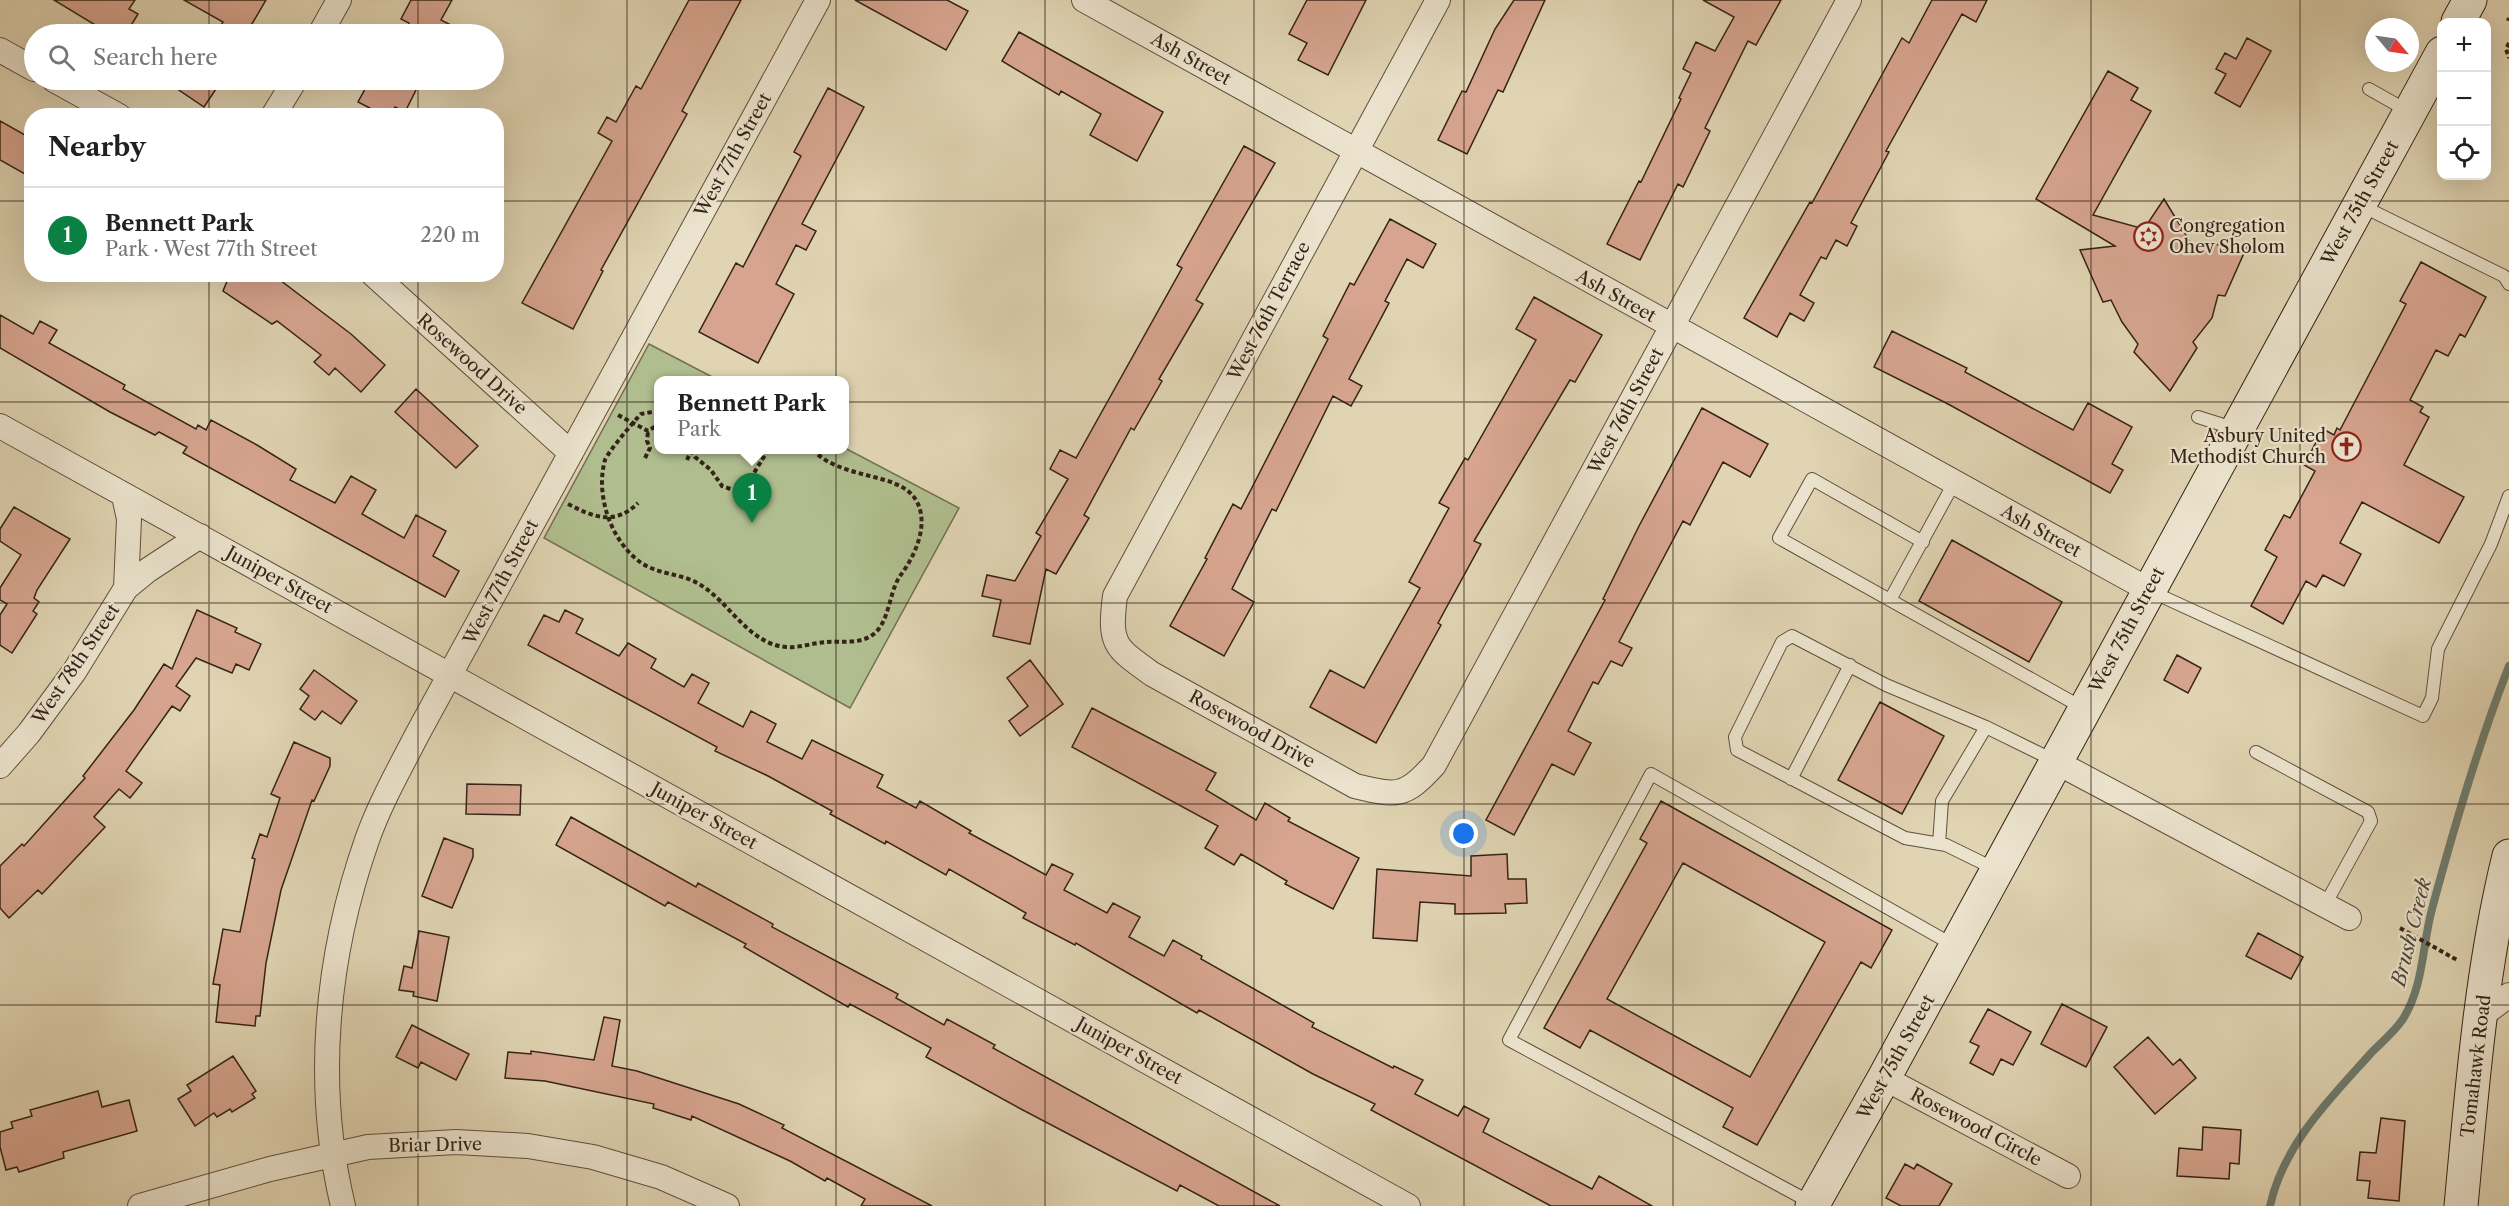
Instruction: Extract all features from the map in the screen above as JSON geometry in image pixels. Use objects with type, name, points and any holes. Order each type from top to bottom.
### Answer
[{"type":"main road","points":[[2460,18],[2470,0]]},
{"type":"main road","name":"West 75th Street","points":[[1813,1205],[1998,870],[2437,62]]},
{"type":"main road","name":"Tomahawk Road","points":[[2461,1206],[2481,1016],[2503,916],[2509,856]]},
{"type":"street","points":[[326,24],[339,0]]},
{"type":"street","name":"West 77th Street","points":[[343,1206],[328,1106],[326,1054],[333,976],[348,900],[367,838],[387,793],[818,0]]},
{"type":"street","name":"Ash Street","points":[[1084,0],[2149,590]]},
{"type":"street","name":"West 76th Terrace","points":[[1111,627],[1115,596],[1438,0]]},
{"type":"street","name":"West 76th Street","points":[[1415,786],[1434,765],[1849,0]]},
{"type":"street","points":[[0,50],[24,63]]},
{"type":"street","points":[[72,90],[105,108]]},
{"type":"street","points":[[279,108],[289,90]]},
{"type":"street","name":"Rosewood Drive","points":[[382,282],[571,453]]},
{"type":"street","name":"Juniper Street","points":[[0,426],[1408,1206]]},
{"type":"street","name":"West 78th Street","points":[[124,496],[129,519],[126,588]]},
{"type":"street","name":"West 78th Street","points":[[0,766],[29,734],[74,672],[126,588],[148,570],[200,536]]},
{"type":"street","name":"Rosewood Drive","points":[[1111,627],[1121,652],[1152,674],[1355,786],[1390,794],[1415,786]]},
{"type":"street","points":[[2056,762],[2349,918]]},
{"type":"street","points":[[2481,1016],[2509,995]]},
{"type":"street","name":"Rosewood Circle","points":[[1884,1078],[2068,1176]]},
{"type":"street","name":"Briar Drive","points":[[140,1206],[270,1169],[368,1147],[456,1142],[528,1146],[593,1157],[661,1177],[727,1206]]},
{"type":"lane","points":[[2369,89],[2409,111]]},
{"type":"lane","points":[[2359,205],[2504,276],[2509,284]]},
{"type":"lane","points":[[2198,417],[2236,429]]},
{"type":"lane","points":[[1923,542],[1812,479],[1779,538],[2084,709]]},
{"type":"lane","points":[[1890,600],[1954,483]]},
{"type":"lane","points":[[2149,590],[2423,716],[2432,698],[2438,649],[2491,544],[2509,496]]},
{"type":"lane","points":[[1998,870],[1939,844],[1905,838],[1737,750],[1735,737],[1782,642],[1792,636],[1886,685],[1986,726],[2056,762]]},
{"type":"lane","points":[[1791,779],[1850,665]]},
{"type":"lane","points":[[1939,844],[1942,801],[1986,726]]},
{"type":"lane","points":[[2256,752],[2368,812],[2371,821],[2325,905]]},
{"type":"lane","points":[[1813,1205],[1509,1040],[1651,774],[1956,946]]},
{"type":"path","points":[[2509,43],[2506,49],[2509,58]]},
{"type":"path","points":[[654,413],[646,412],[634,423],[606,459],[602,491],[609,518],[624,546],[640,562],[659,572],[699,584],[717,597],[736,619],[766,640],[787,647],[865,639],[879,628],[896,582],[916,551],[920,533],[920,512],[916,501],[902,486],[832,466],[818,454]]},
{"type":"path","points":[[616,414],[648,430]]},
{"type":"path","points":[[648,430],[654,427]]},
{"type":"path","points":[[645,458],[650,448],[647,441],[648,430]]},
{"type":"path","points":[[687,460],[689,454]]},
{"type":"path","points":[[694,454],[711,470],[722,486],[736,491],[746,486],[766,454]]},
{"type":"path","points":[[696,465],[698,459]]},
{"type":"path","points":[[565,502],[597,518],[622,516],[638,503]]},
{"type":"path","points":[[2400,928],[2457,960]]},
{"type":"green space","points":[[649,344],[710,376],[654,376],[654,454],[849,454],[849,450],[959,508],[850,708],[544,538]]},
{"type":"building","points":[[54,0],[135,0],[129,9],[138,14],[132,24],[94,24]]},
{"type":"building","points":[[184,0],[266,0],[252,24],[222,24],[223,22]]},
{"type":"building","points":[[411,0],[452,0],[441,20],[449,24],[408,24],[401,19]]},
{"type":"building","points":[[689,0],[741,0],[682,111],[687,114],[601,270],[603,271],[573,329],[522,303],[612,141],[598,133],[607,117],[616,122],[636,86],[641,89]]},
{"type":"building","points":[[855,0],[947,0],[968,11],[946,50]]},
{"type":"building","points":[[1307,0],[1366,0],[1328,75],[1298,60],[1307,43],[1289,34]]},
{"type":"building","points":[[1514,0],[1545,0],[1503,92],[1498,90],[1467,154],[1438,140],[1462,91],[1466,92],[1495,29]]},
{"type":"building","points":[[1703,0],[1781,0],[1756,45],[1748,41],[1705,128],[1710,131],[1683,187],[1678,184],[1640,260],[1607,244],[1639,181],[1641,182],[1681,99],[1679,98],[1691,73],[1683,69],[1696,42],[1715,51],[1734,17]]},
{"type":"building","points":[[1932,0],[1987,0],[1976,22],[1962,14],[1886,151],[1889,152],[1851,223],[1857,226],[1847,246],[1836,240],[1826,259],[1821,257],[1800,295],[1814,303],[1804,321],[1790,313],[1777,337],[1744,318],[1810,202],[1812,203],[1902,38],[1909,43]]},
{"type":"building","points":[[1019,32],[1163,112],[1137,161],[1090,135],[1101,114],[1061,91],[1059,95],[1002,61]]},
{"type":"building","points":[[2247,38],[2271,51],[2240,107],[2215,93],[2226,74],[2216,69],[2225,53],[2236,59]]},
{"type":"building","name":"Congregation Ohev Sholom","points":[[2108,71],[2138,88],[2131,100],[2151,111],[2093,215],[2144,229],[2164,199],[2192,245],[2248,244],[2225,296],[2218,295],[2212,318],[2193,342],[2197,348],[2170,391],[2134,352],[2138,344],[2122,322],[2111,300],[2103,302],[2080,250],[2115,246],[2036,199]]},
{"type":"building","points":[[828,88],[864,107],[802,224],[816,231],[806,250],[796,245],[776,284],[794,294],[758,363],[699,332],[736,263],[743,267],[801,156],[794,152]]},
{"type":"building","points":[[179,90],[215,90],[204,107]]},
{"type":"building","points":[[365,90],[416,90],[407,108],[370,108],[358,102]]},
{"type":"building","points":[[0,121],[24,134],[24,174],[0,160]]},
{"type":"building","points":[[1244,146],[1275,163],[1196,300],[1203,304],[1159,379],[1162,381],[1134,430],[1131,428],[1084,515],[1089,518],[1056,574],[1046,569],[1030,644],[993,636],[1001,600],[982,596],[987,575],[1015,581],[1041,536],[1036,533],[1068,479],[1050,469],[1060,450],[1076,458],[1182,268],[1177,265]]},
{"type":"building","points":[[1390,219],[1436,244],[1423,268],[1407,259],[1385,301],[1389,303],[1349,379],[1362,386],[1351,406],[1333,396],[1276,511],[1272,509],[1232,589],[1254,602],[1224,656],[1170,626],[1207,559],[1205,558],[1233,504],[1241,509],[1328,339],[1323,336],[1350,283],[1354,285]]},
{"type":"building","name":"Asbury United Methodist Church","points":[[2421,262],[2486,297],[2465,337],[2460,334],[2448,356],[2436,350],[2410,400],[2423,407],[2420,412],[2429,417],[2404,465],[2464,497],[2439,543],[2362,502],[2340,543],[2361,554],[2344,586],[2323,575],[2316,587],[2306,581],[2283,624],[2251,606],[2277,557],[2265,550],[2284,515],[2290,518],[2315,471],[2304,465],[2323,429],[2334,435],[2337,428],[2340,430],[2406,304],[2400,301]]},
{"type":"building","points":[[227,282],[283,282],[351,334],[385,365],[361,392],[335,368],[329,375],[314,362],[321,355],[277,321],[272,324],[223,291]]},
{"type":"building","points":[[1534,297],[1602,335],[1575,382],[1570,380],[1474,541],[1481,544],[1438,623],[1441,625],[1376,743],[1310,707],[1330,670],[1364,688],[1420,588],[1409,582],[1449,508],[1439,503],[1465,458],[1468,460],[1536,340],[1516,329]]},
{"type":"building","points":[[0,315],[33,334],[40,321],[57,330],[49,343],[125,385],[123,389],[196,429],[198,425],[206,430],[211,420],[257,445],[296,469],[290,480],[335,503],[351,476],[376,490],[362,514],[404,538],[416,515],[446,531],[433,556],[459,571],[445,597],[183,453],[187,447],[159,432],[155,435],[110,412],[0,348]]},
{"type":"building","points":[[1892,331],[1967,368],[1965,372],[2073,430],[2088,403],[2132,427],[2112,464],[2123,470],[2110,493],[1948,404],[1874,367]]},
{"type":"building","points":[[416,389],[478,446],[456,468],[395,412]]},
{"type":"building","points":[[1702,408],[1768,444],[1750,477],[1723,462],[1690,525],[1683,521],[1619,642],[1632,648],[1622,666],[1611,661],[1598,684],[1593,682],[1568,731],[1591,743],[1574,775],[1552,764],[1514,835],[1486,820],[1605,600],[1603,599],[1639,526]]},
{"type":"building","points":[[14,507],[70,539],[37,590],[34,598],[39,602],[33,611],[37,614],[12,653],[0,645],[0,615],[7,604],[0,600],[0,588],[21,555],[0,541],[0,529]]},
{"type":"building","points":[[1952,540],[2062,602],[2029,662],[1919,601]]},
{"type":"building","points":[[197,610],[237,628],[235,632],[261,644],[249,670],[236,664],[232,673],[196,658],[176,686],[190,696],[180,711],[172,706],[126,771],[142,783],[130,798],[119,789],[94,817],[105,827],[42,894],[38,890],[9,918],[0,908],[0,866],[22,844],[24,846],[85,778],[83,776],[134,710],[164,664],[172,669]]},
{"type":"building","points":[[565,610],[583,619],[576,633],[619,656],[628,643],[656,659],[651,668],[684,687],[692,674],[709,683],[698,703],[743,727],[751,711],[776,724],[767,742],[802,759],[812,740],[883,775],[877,787],[916,808],[920,801],[971,831],[969,833],[1046,875],[1052,864],[1073,874],[1064,890],[1107,913],[1113,903],[1140,917],[1129,937],[1164,956],[1173,940],[1202,956],[1201,959],[1314,1023],[1312,1027],[1393,1068],[1394,1066],[1423,1080],[1415,1094],[1458,1116],[1464,1106],[1489,1119],[1483,1132],[1592,1189],[1599,1176],[1652,1206],[1551,1206],[1371,1110],[1375,1104],[1313,1074],[1199,1010],[1197,1013],[1076,943],[1075,945],[1023,918],[1026,913],[949,869],[946,875],[886,841],[885,844],[830,814],[832,811],[768,776],[715,751],[717,747],[528,645],[544,615],[559,622]]},
{"type":"building","points":[[2177,655],[2201,668],[2188,693],[2164,680]]},
{"type":"building","points":[[1030,660],[1063,704],[1020,736],[1009,721],[1028,706],[1007,678]]},
{"type":"building","points":[[314,670],[357,701],[341,724],[322,711],[315,720],[300,709],[309,696],[300,689]]},
{"type":"building","points":[[1880,702],[1944,736],[1902,814],[1838,780]]},
{"type":"building","points":[[1092,708],[1216,773],[1206,790],[1256,820],[1265,803],[1290,818],[1288,821],[1359,858],[1333,909],[1285,884],[1287,881],[1241,854],[1234,865],[1205,848],[1218,826],[1072,747]]},
{"type":"building","points":[[294,742],[330,758],[330,766],[314,801],[312,800],[281,890],[266,963],[260,1016],[256,1016],[255,1026],[216,1022],[220,985],[213,984],[223,929],[240,932],[255,859],[252,858],[260,834],[267,837],[280,798],[271,794]]},
{"type":"building","points":[[467,784],[521,785],[520,815],[466,814]]},
{"type":"building","points":[[1661,801],[1892,930],[1871,968],[1861,962],[1757,1145],[1723,1127],[1733,1108],[1590,1030],[1580,1048],[1544,1028],[1647,843],[1640,839]],"holes":[[[1683,863],[1825,942],[1750,1077],[1607,999]]]},
{"type":"building","points":[[571,817],[696,887],[698,883],[773,924],[772,927],[898,994],[896,998],[944,1025],[947,1019],[995,1045],[993,1048],[1280,1206],[1219,1206],[1180,1185],[1177,1191],[926,1057],[931,1048],[850,1004],[848,1007],[744,947],[746,944],[668,902],[665,906],[556,845]]},
{"type":"building","points":[[444,838],[473,849],[473,857],[452,908],[422,896]]},
{"type":"building","points":[[1507,854],[1508,879],[1526,879],[1527,903],[1505,904],[1506,913],[1455,914],[1455,904],[1420,902],[1417,941],[1373,938],[1377,869],[1471,876],[1471,856]]},
{"type":"building","points":[[419,931],[449,937],[437,1001],[413,996],[414,992],[399,990],[404,966],[412,968]]},
{"type":"building","points":[[2258,933],[2303,957],[2291,979],[2246,956]]},
{"type":"building","points":[[2062,1004],[2107,1027],[2086,1067],[2041,1044]]},
{"type":"building","points":[[1988,1009],[2031,1032],[2013,1065],[2001,1059],[1993,1075],[1970,1063],[1979,1046],[1970,1042]]},
{"type":"building","points":[[604,1017],[620,1020],[612,1066],[637,1071],[739,1104],[784,1125],[782,1128],[932,1206],[861,1206],[865,1199],[827,1178],[825,1181],[790,1161],[692,1116],[691,1120],[653,1108],[654,1104],[545,1081],[505,1078],[508,1052],[531,1054],[531,1051],[594,1060]]},
{"type":"building","points":[[412,1025],[469,1054],[456,1080],[421,1062],[418,1068],[396,1057]]},
{"type":"building","points":[[2148,1037],[2173,1065],[2180,1059],[2196,1078],[2155,1114],[2114,1067]]},
{"type":"building","points":[[233,1056],[256,1091],[252,1094],[255,1098],[232,1112],[230,1109],[217,1117],[214,1113],[195,1126],[178,1099],[191,1091],[187,1085]]},
{"type":"building","points":[[98,1091],[102,1107],[129,1100],[137,1131],[63,1152],[64,1158],[19,1172],[17,1167],[6,1170],[0,1147],[0,1132],[13,1128],[11,1122],[32,1116],[30,1110]]},
{"type":"building","points":[[2381,1118],[2405,1121],[2399,1201],[2368,1198],[2370,1181],[2357,1180],[2360,1152],[2376,1153]]},
{"type":"building","points":[[2203,1127],[2241,1130],[2239,1164],[2230,1163],[2229,1179],[2177,1176],[2179,1148],[2202,1150]]},
{"type":"building","points":[[1905,1164],[1914,1169],[1917,1164],[1952,1184],[1939,1206],[1901,1206],[1886,1198]]},
{"type":"waterway","name":"Brush Creek","points":[[2270,1206],[2286,1162],[2311,1123],[2325,1104],[2396,1028],[2410,1006],[2419,979],[2432,909],[2458,817],[2509,666]]},
{"type":"place","name":"Congregation Ohev Sholom","points":[[2148,236]]},
{"type":"place","name":"Asbury United Methodist Church","points":[[2347,446]]},
{"type":"place","name":"Bennett Park","points":[[752,523]]}]
